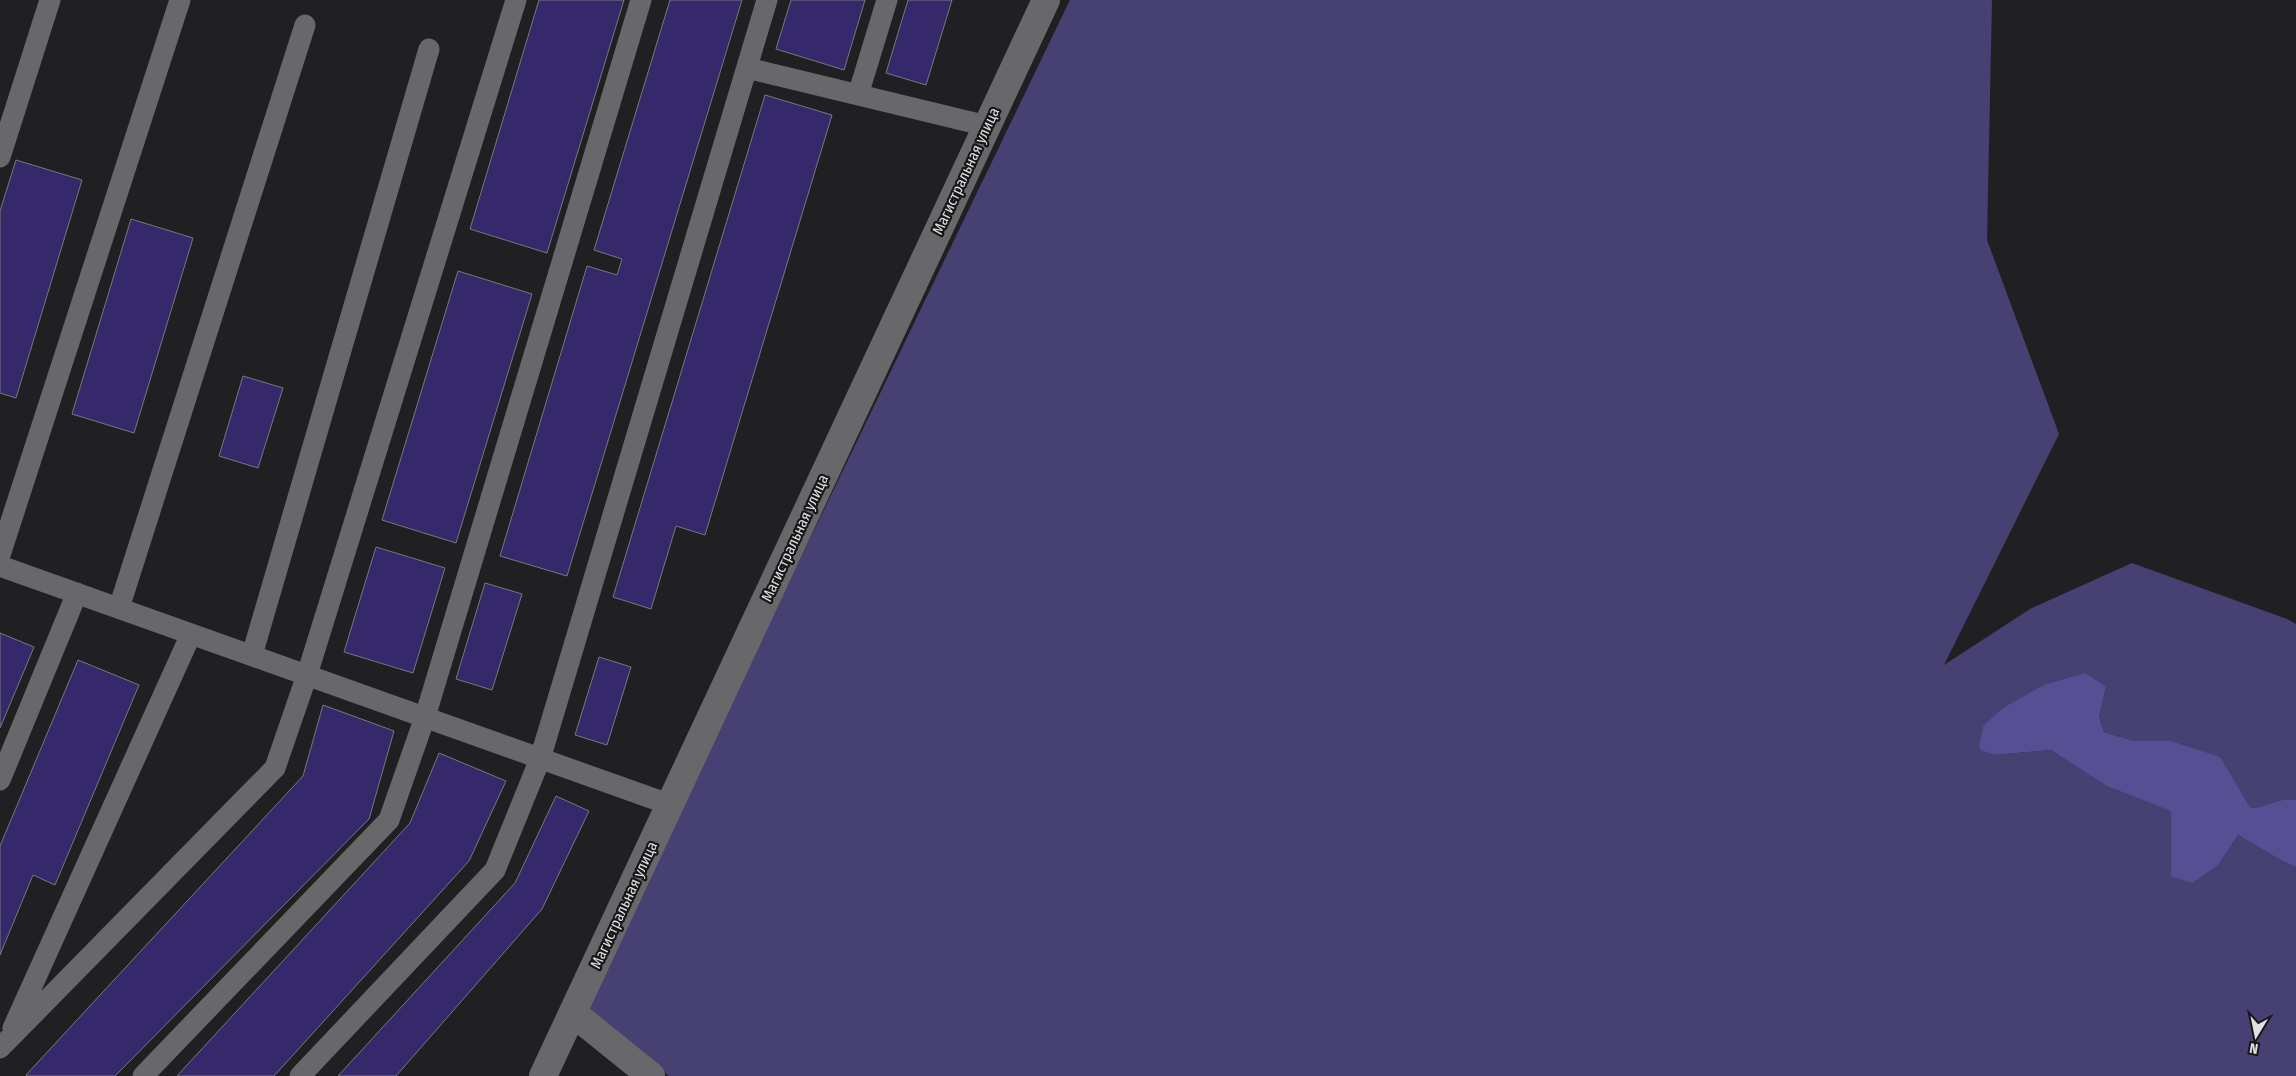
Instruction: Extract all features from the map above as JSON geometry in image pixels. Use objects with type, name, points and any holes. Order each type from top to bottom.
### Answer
[{"type":"street","name":"Магистральная улица","points":[[543,1076],[671,806],[1046,0]]},
{"type":"street","points":[[573,1013],[650,1076]]},
{"type":"lane","points":[[0,157],[50,0]]},
{"type":"lane","points":[[0,555],[180,0]]},
{"type":"lane","points":[[4,1044],[275,768],[307,675],[516,0]]},
{"type":"lane","points":[[142,1076],[389,820],[425,717],[641,0]]},
{"type":"lane","points":[[300,1076],[495,870],[540,759],[767,0]]},
{"type":"lane","points":[[858,95],[887,0]]},
{"type":"lane","points":[[119,608],[305,25]]},
{"type":"lane","points":[[252,655],[429,48]]},
{"type":"lane","points":[[746,68],[987,126]]},
{"type":"lane","points":[[0,566],[671,806]]},
{"type":"lane","points":[[0,780],[76,593]]},
{"type":"lane","points":[[4,1044],[191,634]]},
{"type":"shaded area","points":[[1070,0],[1992,0],[1987,240],[2059,434],[1944,665],[2030,609],[2132,563],[2287,619],[2296,624],[2296,800],[2282,800],[2255,808],[2250,807],[2219,757],[2172,741],[2134,741],[2104,732],[2099,717],[2106,687],[1994,755],[2051,750],[2108,786],[2172,811],[2171,876],[2219,864],[2238,835],[2282,861],[2296,867],[2296,1076],[669,1076],[581,1013]]},
{"type":"shaded area","points":[[2085,673],[2106,687],[2099,717],[2104,732],[2134,741],[2172,741],[2220,757],[2250,807],[2255,808],[2282,800],[2296,800],[2296,867],[2282,861],[2238,835],[2219,864],[2192,883],[2171,876],[2171,811],[2107,786],[2051,750],[1994,755],[1979,749],[1983,726],[2003,708],[2044,685]]},
{"type":"building","points":[[539,0],[624,0],[547,253],[470,229]]},
{"type":"building","points":[[670,0],[742,0],[567,576],[500,556],[587,266],[617,275],[622,259],[594,250]]},
{"type":"building","points":[[791,0],[865,0],[844,70],[776,49]]},
{"type":"building","points":[[908,0],[952,0],[926,85],[886,73]]},
{"type":"building","points":[[765,95],[832,115],[705,535],[676,526],[651,609],[613,597]]},
{"type":"building","points":[[16,160],[82,180],[16,398],[0,393],[0,211]]},
{"type":"building","points":[[131,219],[193,238],[134,433],[72,414]]},
{"type":"building","points":[[458,271],[532,294],[456,543],[382,520]]},
{"type":"building","points":[[243,376],[283,388],[258,468],[219,456]]},
{"type":"building","points":[[376,547],[445,568],[413,673],[344,652]]},
{"type":"building","points":[[485,583],[522,594],[492,690],[456,679]]},
{"type":"building","points":[[0,633],[34,647],[0,728]]},
{"type":"building","points":[[599,657],[631,667],[607,745],[575,735]]},
{"type":"building","points":[[78,660],[139,685],[55,885],[33,875],[0,955],[0,846]]},
{"type":"building","points":[[323,705],[394,731],[369,819],[115,1076],[27,1076],[303,776]]},
{"type":"building","points":[[439,753],[506,781],[469,861],[274,1076],[177,1076],[410,823]]},
{"type":"building","points":[[556,796],[589,811],[542,909],[396,1076],[338,1076],[515,883]]}]
